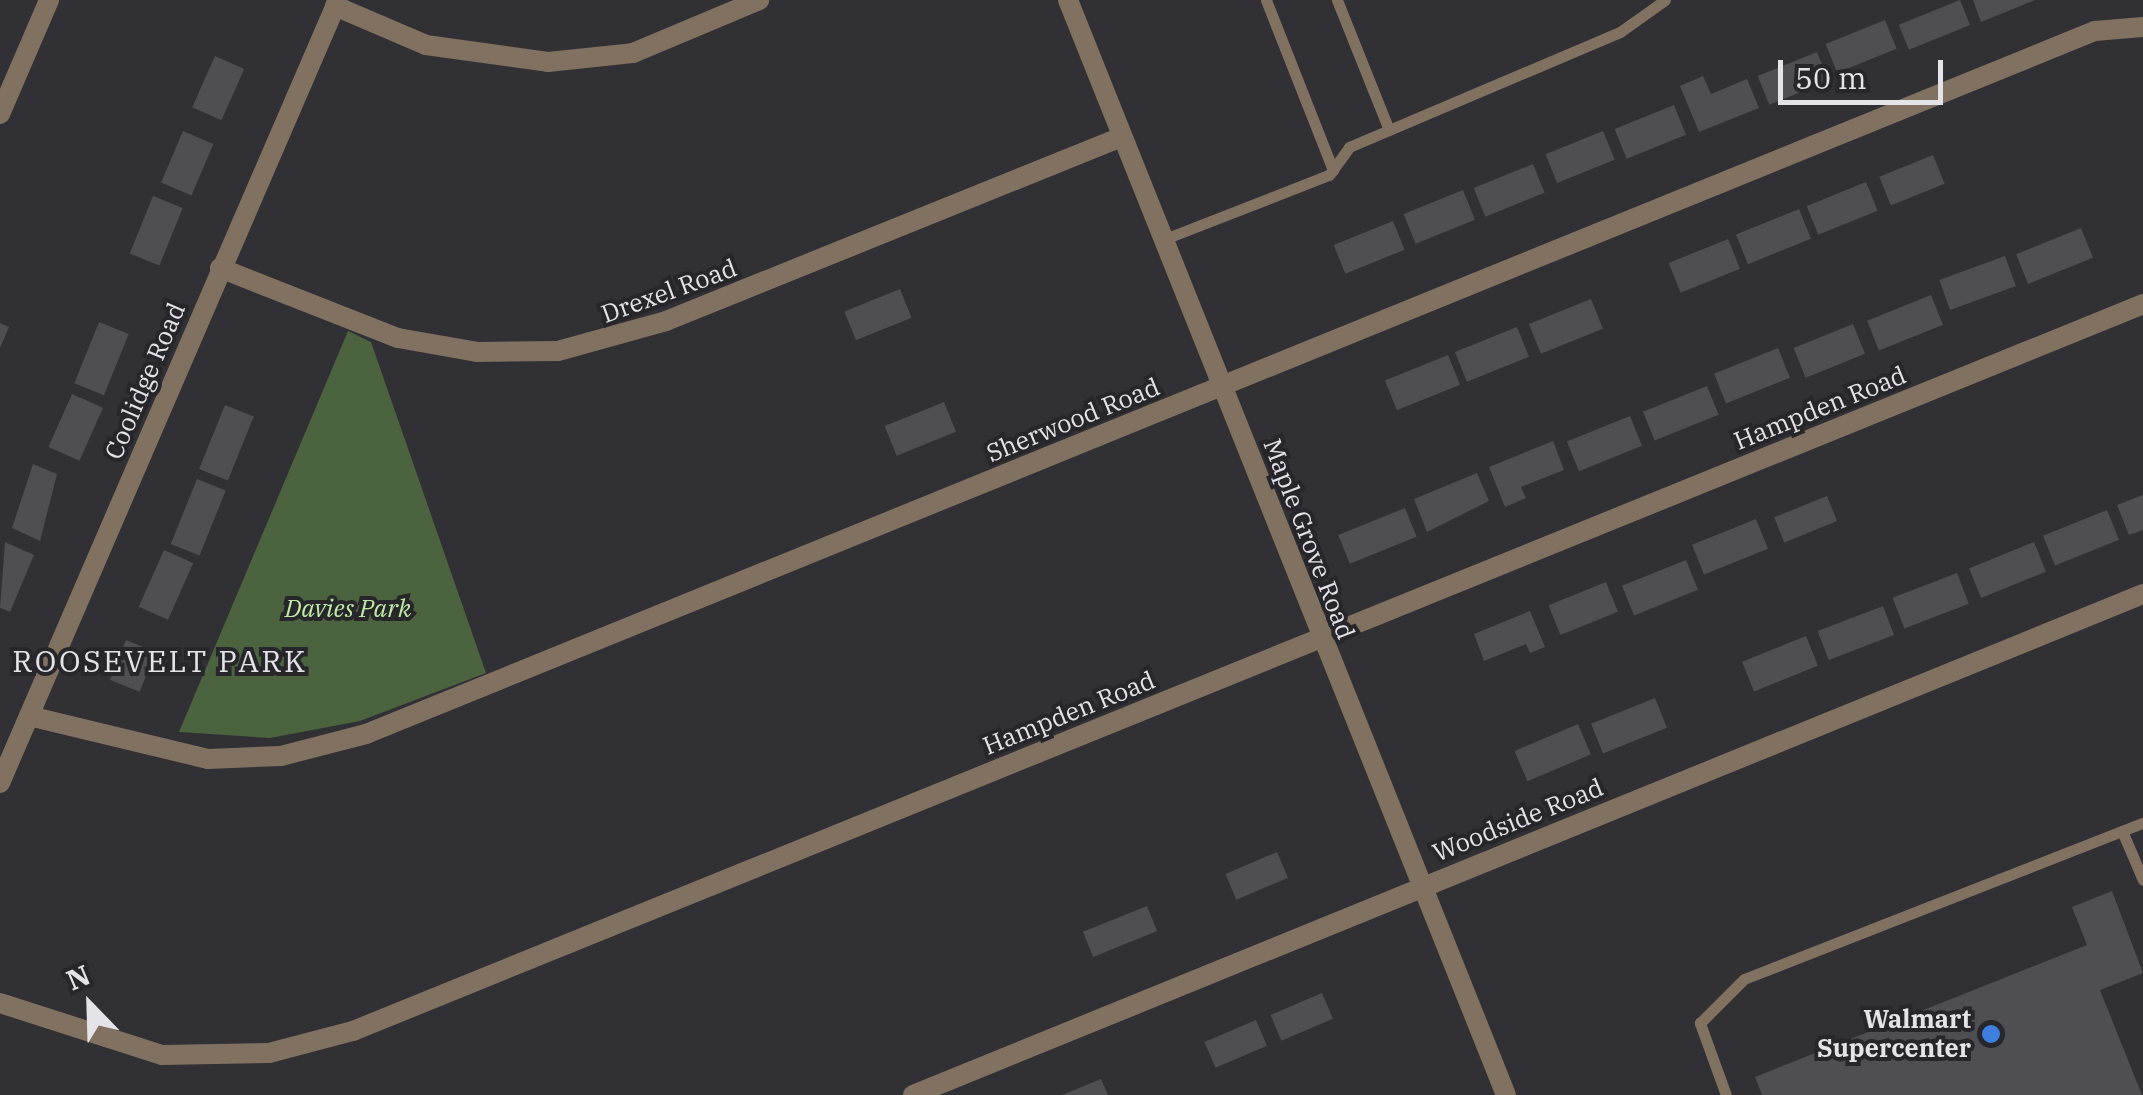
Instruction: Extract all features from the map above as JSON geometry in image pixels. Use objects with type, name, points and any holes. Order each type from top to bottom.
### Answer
[{"type":"street","points":[[0,114],[49,0]]},
{"type":"street","points":[[336,3],[426,45],[548,62],[633,53],[759,0]]},
{"type":"street","name":"Maple Grove Road","points":[[1068,0],[1419,888],[1506,1095]]},
{"type":"street","name":"Coolidge Road","points":[[0,784],[336,3]]},
{"type":"street","name":"Sherwood Road","points":[[29,716],[193,758],[325,748],[2120,24],[2143,27]]},
{"type":"street","name":"Drexel Road","points":[[220,268],[398,338],[477,352],[558,350],[666,321],[1122,137]]},
{"type":"street","name":"Hampden Road","points":[[0,1003],[162,1056],[312,1044],[2143,304]]},
{"type":"street","name":"Woodside Road","points":[[913,1095],[2143,594]]},
{"type":"lane","points":[[1266,0],[1332,170]]},
{"type":"lane","points":[[1337,0],[1389,130]]},
{"type":"lane","points":[[1162,240],[1332,170],[1349,147],[1620,32],[1665,0]]},
{"type":"lane","points":[[1726,1095],[1700,1023],[1744,979],[2143,822]]},
{"type":"lane","points":[[2122,831],[2143,880]]},
{"type":"green space","name":"Davies Park","points":[[348,331],[371,342],[486,673],[360,721],[270,738],[179,732]]},
{"type":"building","points":[[1960,0],[1970,25],[1909,50],[1899,25]]},
{"type":"building","points":[[1973,0],[2035,0],[1981,22]]},
{"type":"building","points":[[1885,20],[1897,49],[1837,73],[1826,44]]},
{"type":"building","points":[[1817,52],[1829,81],[1769,105],[1758,76]]},
{"type":"building","points":[[215,56],[244,69],[221,120],[192,107]]},
{"type":"building","points":[[1703,76],[1711,94],[1747,79],[1759,108],[1699,132],[1680,86]]},
{"type":"building","points":[[1674,105],[1686,135],[1627,159],[1615,129]]},
{"type":"building","points":[[183,131],[213,144],[191,195],[161,183]]},
{"type":"building","points":[[1603,131],[1615,160],[1557,183],[1546,154]]},
{"type":"building","points":[[1933,155],[1945,184],[1891,205],[1879,177]]},
{"type":"building","points":[[1533,164],[1545,193],[1485,217],[1474,188]]},
{"type":"building","points":[[1866,182],[1878,211],[1818,235],[1807,206]]},
{"type":"building","points":[[1463,190],[1475,220],[1416,244],[1404,214]]},
{"type":"building","points":[[153,196],[183,208],[159,265],[130,253]]},
{"type":"building","points":[[1799,209],[1811,239],[1748,264],[1736,234]]},
{"type":"building","points":[[1393,221],[1405,250],[1345,274],[1334,245]]},
{"type":"building","points":[[2081,228],[2093,258],[2028,284],[2016,254]]},
{"type":"building","points":[[1728,239],[1740,269],[1681,293],[1669,263]]},
{"type":"building","points":[[2005,256],[2016,286],[1950,310],[1939,280]]},
{"type":"building","points":[[900,289],[912,318],[856,340],[844,311]]},
{"type":"building","points":[[1931,295],[1943,325],[1879,351],[1867,321]]},
{"type":"building","points":[[1591,299],[1603,329],[1541,354],[1529,324]]},
{"type":"building","points":[[99,322],[129,334],[104,395],[74,383]]},
{"type":"building","points":[[0,323],[9,327],[0,348]]},
{"type":"building","points":[[1853,324],[1865,354],[1806,378],[1794,348]]},
{"type":"building","points":[[1517,327],[1529,357],[1467,382],[1455,352]]},
{"type":"building","points":[[1778,348],[1790,378],[1726,404],[1714,374]]},
{"type":"building","points":[[1448,355],[1460,385],[1397,410],[1385,380]]},
{"type":"building","points":[[1707,386],[1719,415],[1655,441],[1643,412]]},
{"type":"building","points":[[72,394],[103,408],[79,461],[48,447]]},
{"type":"building","points":[[944,402],[956,432],[897,456],[885,426]]},
{"type":"building","points":[[225,405],[254,417],[228,481],[199,469]]},
{"type":"building","points":[[1630,416],[1642,446],[1579,471],[1567,441]]},
{"type":"building","points":[[1553,441],[1564,470],[1521,487],[1526,498],[1505,507],[1489,467]]},
{"type":"building","points":[[33,464],[57,474],[40,541],[12,528]]},
{"type":"building","points":[[1477,473],[1489,501],[1427,532],[1414,499]]},
{"type":"building","points":[[197,479],[226,491],[200,556],[171,544]]},
{"type":"building","points":[[2143,495],[2143,530],[2129,535],[2117,505]]},
{"type":"building","points":[[1827,496],[1837,521],[1784,542],[1774,517]]},
{"type":"building","points":[[1405,508],[1417,537],[1350,564],[1338,535]]},
{"type":"building","points":[[2107,510],[2119,540],[2055,566],[2043,536]]},
{"type":"building","points":[[1756,519],[1768,549],[1704,575],[1692,545]]},
{"type":"building","points":[[5,542],[34,555],[10,612],[0,608]]},
{"type":"building","points":[[2034,542],[2046,572],[1981,598],[1969,568]]},
{"type":"building","points":[[164,550],[193,563],[168,620],[139,607]]},
{"type":"building","points":[[1686,560],[1698,590],[1634,616],[1622,586]]},
{"type":"building","points":[[1957,573],[1969,604],[1904,629],[1893,598]]},
{"type":"building","points":[[1606,582],[1618,612],[1561,635],[1549,605]]},
{"type":"building","points":[[1883,606],[1894,635],[1829,660],[1818,631]]},
{"type":"building","points":[[1530,611],[1545,647],[1530,653],[1526,644],[1484,661],[1474,634]]},
{"type":"building","points":[[1806,636],[1818,666],[1754,692],[1742,662]]},
{"type":"building","points":[[126,640],[156,652],[140,692],[110,680]]},
{"type":"building","points":[[1655,698],[1667,728],[1603,754],[1591,724]]},
{"type":"building","points":[[1578,724],[1591,754],[1527,781],[1514,751]]},
{"type":"building","points":[[1277,852],[1288,878],[1236,900],[1225,874]]},
{"type":"building","name":"Walmart Supercenter","points":[[2112,891],[2143,973],[2100,990],[2142,1095],[1762,1095],[1755,1077],[2087,945],[2072,907]]},
{"type":"building","points":[[1147,906],[1157,931],[1093,957],[1083,932]]},
{"type":"building","points":[[1322,993],[1333,1019],[1281,1041],[1270,1015]]},
{"type":"building","points":[[1256,1020],[1267,1046],[1215,1068],[1204,1042]]},
{"type":"building","points":[[1101,1079],[1108,1095],[1062,1095]]},
{"type":"place","name":"Walmart Supercenter","points":[[1991,1034]]},
{"type":"district","name":"ROOSEVELT PARK","points":[[160,661]]}]
